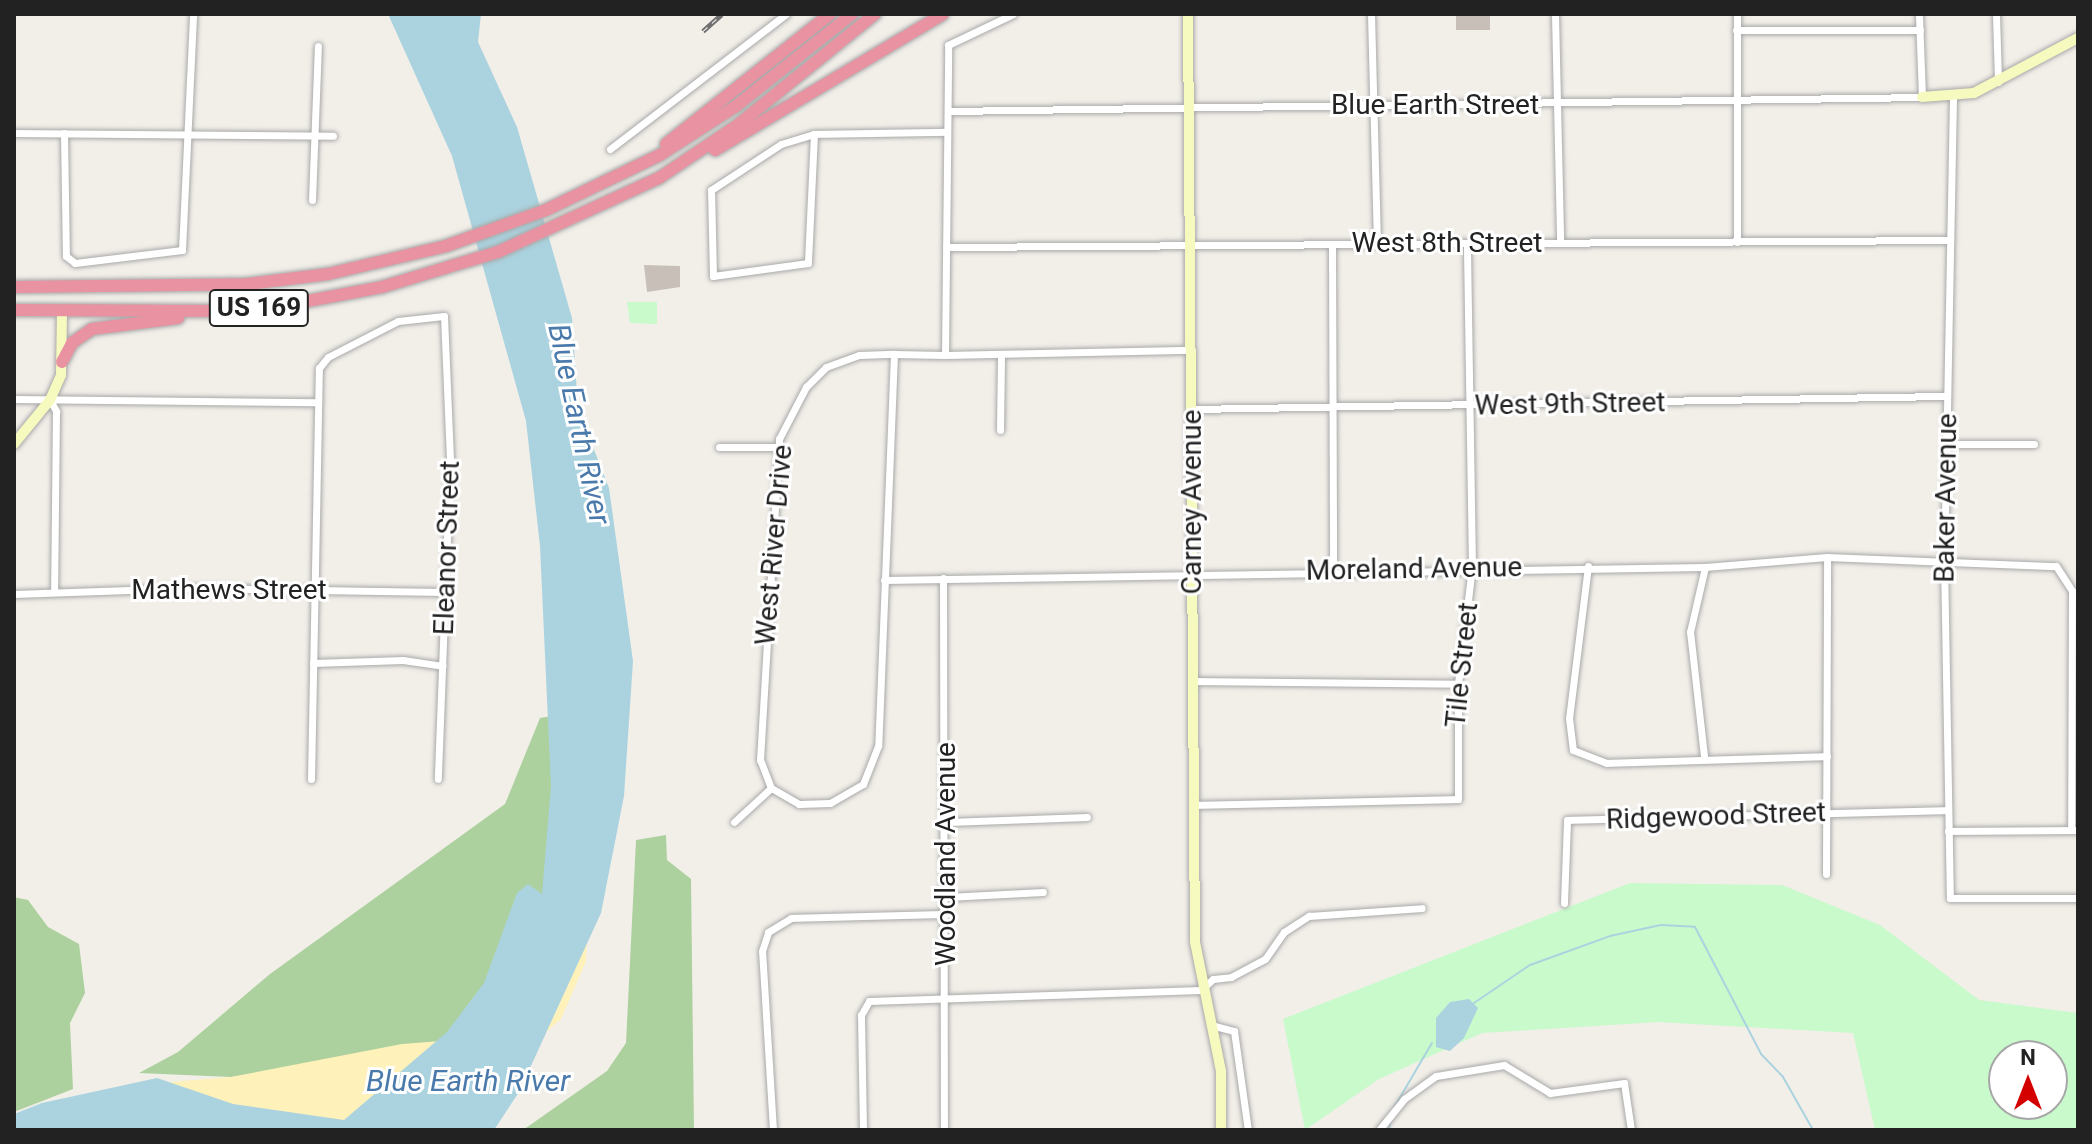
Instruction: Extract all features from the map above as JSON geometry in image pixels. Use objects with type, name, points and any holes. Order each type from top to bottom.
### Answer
[{"type":"highway","points":[[624,175],[830,14]]},
{"type":"highway","name":"US 169","points":[[14,287],[90,288],[296,279],[446,246],[598,188],[624,175],[736,106],[852,14]]},
{"type":"highway","name":"US 169","points":[[14,310],[225,311],[332,298],[451,267],[607,205],[659,178],[739,124],[875,14]]},
{"type":"highway","points":[[659,178],[943,14]]},
{"type":"highway","points":[[62,311],[74,293],[90,288]]},
{"type":"highway","points":[[62,362],[72,343],[92,329],[225,311]]},
{"type":"main road","name":"Carney Avenue","points":[[1188,14],[1194,805],[1201,990],[1221,1071],[1221,1130]]},
{"type":"main road","points":[[1922,97],[1953,98],[1998,82],[2078,38]]},
{"type":"main road","points":[[14,444],[50,400],[62,362],[62,311]]},
{"type":"street","points":[[64,133],[62,247],[75,263],[182,250],[192,134],[193,14]]},
{"type":"street","points":[[610,149],[786,14]]},
{"type":"street","points":[[945,355],[948,45],[1013,14]]},
{"type":"street","points":[[1371,14],[1377,244]]},
{"type":"street","points":[[1555,14],[1560,243]]},
{"type":"street","points":[[1737,14],[1737,242]]},
{"type":"street","points":[[1919,14],[1922,97]]},
{"type":"street","points":[[1996,14],[1998,82]]},
{"type":"street","points":[[1736,30],[1920,30]]},
{"type":"street","points":[[312,200],[318,135],[318,46]]},
{"type":"street","name":"Blue Earth Street","points":[[948,111],[1737,103],[1922,97]]},
{"type":"street","name":"Baker Avenue","points":[[1953,98],[1944,560],[1950,898],[2078,898]]},
{"type":"street","points":[[814,134],[808,263],[713,276],[711,190],[781,144],[814,134],[947,132]]},
{"type":"street","points":[[14,133],[333,136]]},
{"type":"street","name":"West 8th Street","points":[[946,247],[1948,240]]},
{"type":"street","name":"Tile Street","points":[[1194,805],[1458,799],[1458,684],[1472,567],[1467,243]]},
{"type":"street","points":[[1332,244],[1333,571]]},
{"type":"street","name":"Eleanor Street","points":[[315,402],[319,368],[328,357],[398,321],[444,316],[450,461],[438,779]]},
{"type":"street","name":"West River Drive","points":[[771,788],[760,760],[778,447],[806,387],[826,367],[859,355],[1192,350]]},
{"type":"street","points":[[734,822],[771,788],[799,804],[833,800],[863,784],[878,746],[894,354]]},
{"type":"street","points":[[1000,430],[1001,354]]},
{"type":"street","name":"West 9th Street","points":[[1192,409],[1331,410],[1947,396]]},
{"type":"street","points":[[14,399],[315,402],[317,589],[311,779]]},
{"type":"street","points":[[50,400],[56,411],[54,591]]},
{"type":"street","points":[[1946,444],[2034,444]]},
{"type":"street","points":[[719,447],[778,447]]},
{"type":"street","points":[[1826,874],[1827,557]]},
{"type":"street","name":"Moreland Avenue","points":[[884,580],[1472,567],[1705,567],[1827,557],[1944,560],[1957,565],[2056,566],[2069,581],[2076,621],[2074,830]]},
{"type":"street","points":[[1588,566],[1571,734],[1573,750],[1607,763],[1704,756],[1827,756]]},
{"type":"street","points":[[1704,756],[1690,632],[1705,567]]},
{"type":"street","name":"Woodland Avenue","points":[[943,578],[948,822],[944,1130]]},
{"type":"street","name":"Mathews Street","points":[[14,594],[317,589],[444,592]]},
{"type":"street","points":[[313,663],[403,660],[443,666]]},
{"type":"street","points":[[1193,681],[1458,684]]},
{"type":"street","name":"Ridgewood Street","points":[[1564,903],[1567,820],[1948,810]]},
{"type":"street","points":[[948,822],[1087,817]]},
{"type":"street","points":[[1948,831],[2074,830]]},
{"type":"street","points":[[947,897],[1043,892]]},
{"type":"street","points":[[863,1130],[861,1015],[869,1001],[1201,990],[1213,979],[1231,977],[1265,959],[1284,932],[1309,916],[1422,908]]},
{"type":"street","points":[[773,1130],[762,951],[768,932],[791,918],[948,914]]},
{"type":"street","points":[[1211,1025],[1234,1031],[1248,1130]]},
{"type":"street","points":[[1379,1130],[1404,1099],[1436,1076],[1504,1065],[1550,1093],[1624,1083],[1631,1130]]},
{"type":"green space","points":[[627,302],[657,302],[657,324],[630,323]]},
{"type":"green space","points":[[564,714],[563,873],[467,1039],[231,1077],[139,1073],[178,1052],[270,974],[505,804],[540,718]]},
{"type":"green space","points":[[666,835],[667,860],[691,879],[694,1130],[523,1130],[607,1071],[626,1043],[636,840]]},
{"type":"green space","points":[[1630,883],[1782,885],[1880,925],[1979,1000],[2078,1013],[2078,1130],[1875,1130],[1853,1033],[1658,1022],[1482,1033],[1379,1079],[1305,1130],[1283,1019]]},
{"type":"green space","points":[[14,897],[28,900],[48,927],[79,944],[85,993],[70,1023],[73,1089],[14,1112]]},
{"type":"sand","points":[[588,919],[586,961],[561,1019],[507,1066],[358,1130],[208,1130],[121,1086],[231,1077],[402,1044],[467,1039]]},
{"type":"water","name":"Blue Earth River","points":[[388,14],[481,14],[478,42],[517,127],[572,318],[578,409],[609,488],[633,661],[624,796],[601,913],[519,1092],[494,1130],[14,1130],[14,1114],[42,1103],[157,1078],[233,1104],[344,1120],[447,1032],[484,983],[517,893],[528,884],[542,894],[551,786],[540,546],[526,421],[452,156]]},
{"type":"water","points":[[1469,999],[1478,1008],[1464,1038],[1450,1051],[1436,1047],[1436,1018],[1450,1002]]},
{"type":"building","points":[[1456,14],[1490,14],[1490,30],[1456,30]]},
{"type":"building","points":[[644,265],[680,266],[680,287],[647,292]]},
{"type":"waterway","points":[[1474,1003],[1530,965],[1610,936],[1661,925],[1695,927],[1761,1054],[1783,1077],[1813,1130]]},
{"type":"waterway","points":[[1395,1106],[1432,1043]]},
{"type":"waterway","points":[[1389,1130],[1391,1119]]},
{"type":"railway","points":[[703,31],[722,14]]}]
